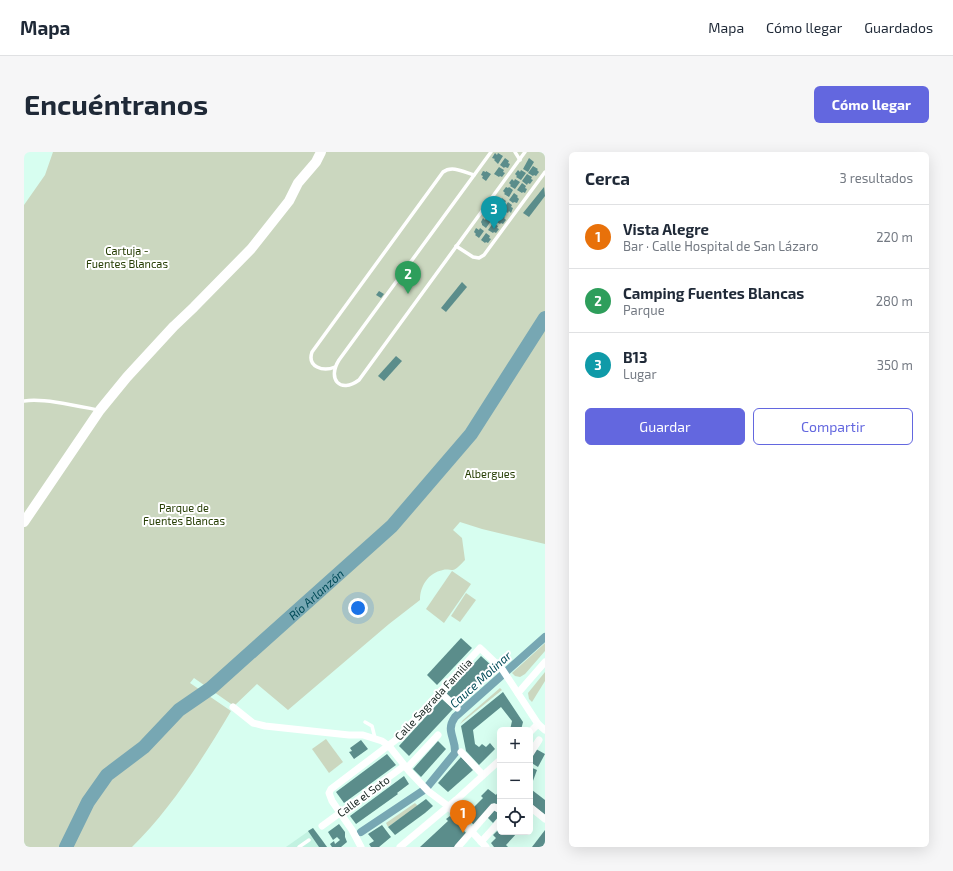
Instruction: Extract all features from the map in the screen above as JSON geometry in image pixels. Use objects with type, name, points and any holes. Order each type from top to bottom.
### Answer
[{"type":"main road","points":[[24,522],[100,410],[127,377],[174,326],[250,249],[288,201],[298,183],[316,162],[321,152]]},
{"type":"street","name":"Calle Sagrada Familia","points":[[340,813],[329,793],[333,787],[397,739],[480,648],[502,669],[518,693]]},
{"type":"street","points":[[545,662],[518,693],[538,724],[545,730]]},
{"type":"street","points":[[440,692],[457,708]]},
{"type":"street","points":[[233,707],[253,723],[265,726],[349,735],[363,735],[382,741],[389,746],[405,767],[426,788],[448,806],[484,845],[497,826]]},
{"type":"street","points":[[533,729],[538,724]]},
{"type":"street","name":"Calle el Soto","points":[[322,826],[405,767],[438,735]]},
{"type":"street","points":[[533,749],[539,740]]},
{"type":"street","points":[[462,752],[483,775]]},
{"type":"street","points":[[400,847],[497,763]]},
{"type":"street","points":[[458,847],[493,808],[497,808]]},
{"type":"street","points":[[533,809],[545,819]]},
{"type":"street","points":[[340,813],[355,835],[360,847]]},
{"type":"lane","points":[[491,152],[335,367],[334,376],[338,382],[344,386],[352,385],[359,380],[526,152]]},
{"type":"lane","points":[[515,152],[520,160]]},
{"type":"lane","points":[[335,367],[324,370],[318,368],[312,362],[310,357],[312,352],[442,172],[453,168],[474,175]]},
{"type":"lane","points":[[456,246],[473,257],[479,258],[484,255],[545,172]]},
{"type":"lane","points":[[24,401],[29,400],[58,403],[100,410]]},
{"type":"lane","points":[[365,722],[372,726],[375,738]]},
{"type":"lane","points":[[299,847],[309,840]]},
{"type":"shaded area","points":[[313,828],[327,847],[286,847]]},
{"type":"green space","points":[[53,152],[545,152],[545,544],[482,529],[460,522],[453,530],[462,538],[465,560],[453,570],[444,570],[429,577],[421,590],[420,600],[389,624],[288,710],[257,684],[234,706],[194,678],[190,683],[231,711],[198,765],[173,800],[132,847],[24,847],[24,205],[45,175]]},
{"type":"green space","points":[[452,571],[471,584],[444,623],[426,609]]},
{"type":"green space","points":[[466,593],[476,600],[460,622],[451,616]]},
{"type":"green space","points":[[545,643],[545,651],[525,674],[520,677],[515,676],[512,673]]},
{"type":"green space","points":[[545,672],[545,681],[532,702],[529,699],[528,693]]},
{"type":"green space","points":[[500,688],[502,690],[460,724],[463,720]]},
{"type":"green space","points":[[326,739],[343,762],[329,773],[312,749]]},
{"type":"green space","points":[[415,803],[418,806],[388,827],[386,823]]},
{"type":"building","points":[[495,153],[503,156],[498,164],[494,160],[495,159],[492,158]]},
{"type":"building","points":[[505,158],[510,164],[508,168],[504,168],[500,165]]},
{"type":"building","points":[[529,158],[534,162],[528,172],[523,169]]},
{"type":"building","points":[[533,166],[538,169],[537,170],[539,172],[536,176],[528,173]]},
{"type":"building","points":[[499,167],[504,170],[503,172],[505,173],[502,177],[494,174]]},
{"type":"building","points":[[518,170],[526,173],[521,180],[516,177],[517,176],[515,174]]},
{"type":"building","points":[[483,171],[491,174],[486,181],[481,175]]},
{"type":"building","points":[[527,174],[532,177],[531,179],[533,180],[527,185],[522,181]]},
{"type":"building","points":[[512,179],[520,182],[515,189],[510,186],[511,185],[509,183]]},
{"type":"building","points":[[522,183],[527,189],[525,193],[517,190]]},
{"type":"building","points":[[506,187],[513,190],[509,197],[504,194],[505,193],[503,191]]},
{"type":"building","points":[[544,187],[545,196],[529,217],[523,213]]},
{"type":"building","points":[[514,193],[519,199],[517,203],[513,203],[509,200]]},
{"type":"building","points":[[499,198],[506,201],[502,208],[497,205],[498,204],[496,202]]},
{"type":"building","points":[[508,202],[513,208],[511,213],[503,210]]},
{"type":"building","points":[[491,208],[499,211],[494,219],[489,216],[490,214],[488,213]]},
{"type":"building","points":[[500,214],[505,217],[504,218],[506,220],[503,224],[495,221]]},
{"type":"building","points":[[483,218],[491,221],[486,228],[481,222]]},
{"type":"building","points":[[493,223],[498,226],[497,228],[499,229],[496,233],[488,230]]},
{"type":"building","points":[[476,228],[479,230],[480,228],[484,231],[479,238],[474,232]]},
{"type":"building","points":[[486,233],[491,239],[488,243],[481,240]]},
{"type":"building","points":[[462,282],[467,287],[446,312],[441,308]]},
{"type":"building","points":[[379,291],[384,294],[381,298],[376,295]]},
{"type":"building","points":[[396,356],[402,361],[384,381],[378,376]]},
{"type":"building","points":[[461,638],[472,648],[437,685],[427,675]]},
{"type":"building","points":[[481,656],[492,666],[457,704],[446,694]]},
{"type":"building","points":[[503,692],[523,722],[522,727],[511,727],[512,721],[501,707],[473,730],[475,744],[479,747],[482,744],[486,747],[490,743],[495,749],[479,765],[466,751],[461,726]]},
{"type":"building","points":[[442,699],[453,709],[409,756],[399,746]]},
{"type":"building","points":[[361,740],[368,749],[354,759],[349,752],[352,751],[350,748]]},
{"type":"building","points":[[438,741],[446,749],[421,777],[413,769]]},
{"type":"building","points":[[536,749],[545,754],[538,767],[533,764],[533,756]]},
{"type":"building","points":[[387,754],[396,765],[344,803],[336,792]]},
{"type":"building","points":[[461,757],[473,770],[448,792],[438,783]]},
{"type":"building","points":[[533,768],[537,770],[533,781]]},
{"type":"building","points":[[404,776],[409,784],[397,793],[398,794],[356,824],[350,816]]},
{"type":"building","points":[[488,789],[496,795],[497,794],[497,805],[494,803],[474,825],[465,816],[483,798],[481,796]]},
{"type":"building","points":[[533,791],[545,800],[545,815],[533,805]]},
{"type":"building","points":[[426,799],[433,806],[395,835],[388,827]]},
{"type":"building","points":[[495,809],[497,811],[497,818],[493,823],[487,817]]},
{"type":"building","points":[[450,816],[467,834],[454,847],[420,847],[448,821],[446,819]]},
{"type":"building","points":[[339,824],[345,832],[347,842],[341,847],[332,847],[330,844],[334,841],[335,844],[340,840],[337,837],[333,840],[328,832]]},
{"type":"building","points":[[382,825],[391,837],[379,847],[371,847],[369,844],[374,841],[368,834]]},
{"type":"building","points":[[313,828],[327,847],[319,847],[308,831]]},
{"type":"building","points":[[545,830],[545,847],[532,847]]},
{"type":"building","points":[[497,831],[497,835],[515,835],[506,845],[508,847],[494,847],[491,843],[496,838],[493,835]]},
{"type":"waterway","name":"Río Arlanzón","points":[[66,847],[88,802],[107,775],[144,747],[179,710],[211,688],[392,526],[471,434],[545,318]]},
{"type":"waterway","name":"Cauce Molinar","points":[[428,786],[455,753],[451,731],[452,722],[455,717],[545,637]]},
{"type":"waterway","name":"Cauce Molinar","points":[[361,832],[424,790]]},
{"type":"place","name":"B13","points":[[494,229]]},
{"type":"place","name":"Camping Fuentes Blancas","points":[[408,294]]},
{"type":"place","name":"Vista Alegre","points":[[463,833]]},
{"type":"park label","name":"Cartuja - Fuentes Blancas","points":[[127,256]]},
{"type":"park label","name":"Albergues","points":[[490,473]]},
{"type":"park label","name":"Parque de Fuentes Blancas","points":[[184,513]]}]
